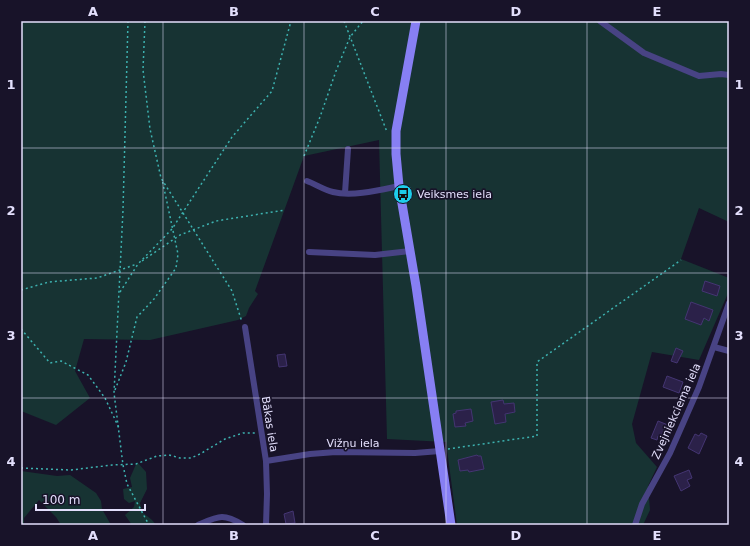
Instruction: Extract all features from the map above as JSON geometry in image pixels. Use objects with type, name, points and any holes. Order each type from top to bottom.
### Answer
[{"type":"main road","points":[[416,21],[396,131],[396,154],[399,186],[410,250],[450,525]]},
{"type":"street","points":[[600,21],[644,53],[700,76],[721,74],[729,76]]},
{"type":"street","points":[[345,193],[348,149]]},
{"type":"street","points":[[307,181],[334,192],[345,193],[360,193],[399,186]]},
{"type":"street","points":[[309,252],[375,255],[410,250]]},
{"type":"street","name":"Zvejniekciema iela","points":[[635,525],[642,504],[670,453],[700,387],[729,303]]},
{"type":"street","name":"Bākas iela","points":[[245,328],[266,461],[266,525]]},
{"type":"street","points":[[714,347],[729,351]]},
{"type":"street","name":"Vižņu iela","points":[[266,461],[310,454],[336,452],[415,453],[440,451]]},
{"type":"street","points":[[198,525],[222,516],[243,525]]},
{"type":"path","points":[[128,21],[124,210],[114,393],[123,465],[127,484],[149,525]]},
{"type":"path","points":[[114,393],[126,362],[137,317],[154,299],[176,268],[178,254],[150,129],[143,70],[145,21]]},
{"type":"path","points":[[119,294],[138,264],[172,229],[232,137],[272,91],[291,21]]},
{"type":"path","points":[[344,21],[388,132]]},
{"type":"path","points":[[304,156],[320,118],[336,71],[350,37],[363,21]]},
{"type":"path","points":[[161,178],[232,290],[245,328]]},
{"type":"path","points":[[21,290],[50,282],[98,278],[138,264],[174,239],[216,221],[285,210]]},
{"type":"path","points":[[440,451],[537,436],[537,362],[681,260]]},
{"type":"path","points":[[21,329],[50,363],[61,361],[88,375],[105,398],[119,429]]},
{"type":"path","points":[[21,468],[71,470],[136,464],[157,456],[169,455],[180,458],[191,458],[224,439],[243,433],[261,433]]},
{"type":"green space","points":[[21,21],[729,21],[729,222],[699,208],[681,259],[729,278],[729,291],[699,360],[652,352],[632,424],[636,443],[657,467],[648,486],[650,510],[643,525],[457,525],[446,442],[387,439],[379,140],[304,156],[255,291],[258,294],[246,316],[238,320],[150,340],[84,339],[75,371],[90,398],[56,425],[21,411]]},
{"type":"green space","points":[[137,462],[146,472],[147,489],[140,503],[142,512],[156,525],[132,525],[125,515],[134,507],[135,501],[129,503],[124,499],[123,489],[132,487],[130,478]]},
{"type":"green space","points":[[21,471],[57,476],[70,475],[96,493],[101,501],[102,509],[111,525],[61,525],[56,517],[39,500],[24,518],[24,525],[21,525]]},
{"type":"building","points":[[705,281],[720,286],[717,296],[702,291]]},
{"type":"building","points":[[691,302],[713,310],[709,321],[704,318],[701,325],[685,319]]},
{"type":"building","points":[[676,348],[683,351],[677,363],[671,361]]},
{"type":"building","points":[[285,354],[287,366],[279,367],[277,355]]},
{"type":"building","points":[[667,376],[683,382],[679,393],[663,387]]},
{"type":"building","points":[[503,400],[504,404],[514,403],[515,412],[505,414],[506,422],[495,424],[491,402]]},
{"type":"building","points":[[471,409],[473,421],[465,423],[466,426],[455,427],[453,414],[456,413],[456,411]]},
{"type":"building","points":[[658,421],[668,425],[665,433],[663,431],[661,436],[658,436],[657,440],[651,438]]},
{"type":"building","points":[[701,433],[707,436],[699,454],[688,448],[695,434],[699,436]]},
{"type":"building","points":[[477,455],[481,456],[484,469],[469,472],[468,470],[460,471],[458,460]]},
{"type":"building","points":[[689,470],[692,478],[687,480],[690,486],[681,491],[674,476]]},
{"type":"building","points":[[293,511],[295,523],[286,524],[284,514]]},
{"type":"place","name":"Veiksmes iela","points":[[403,194]]}]
